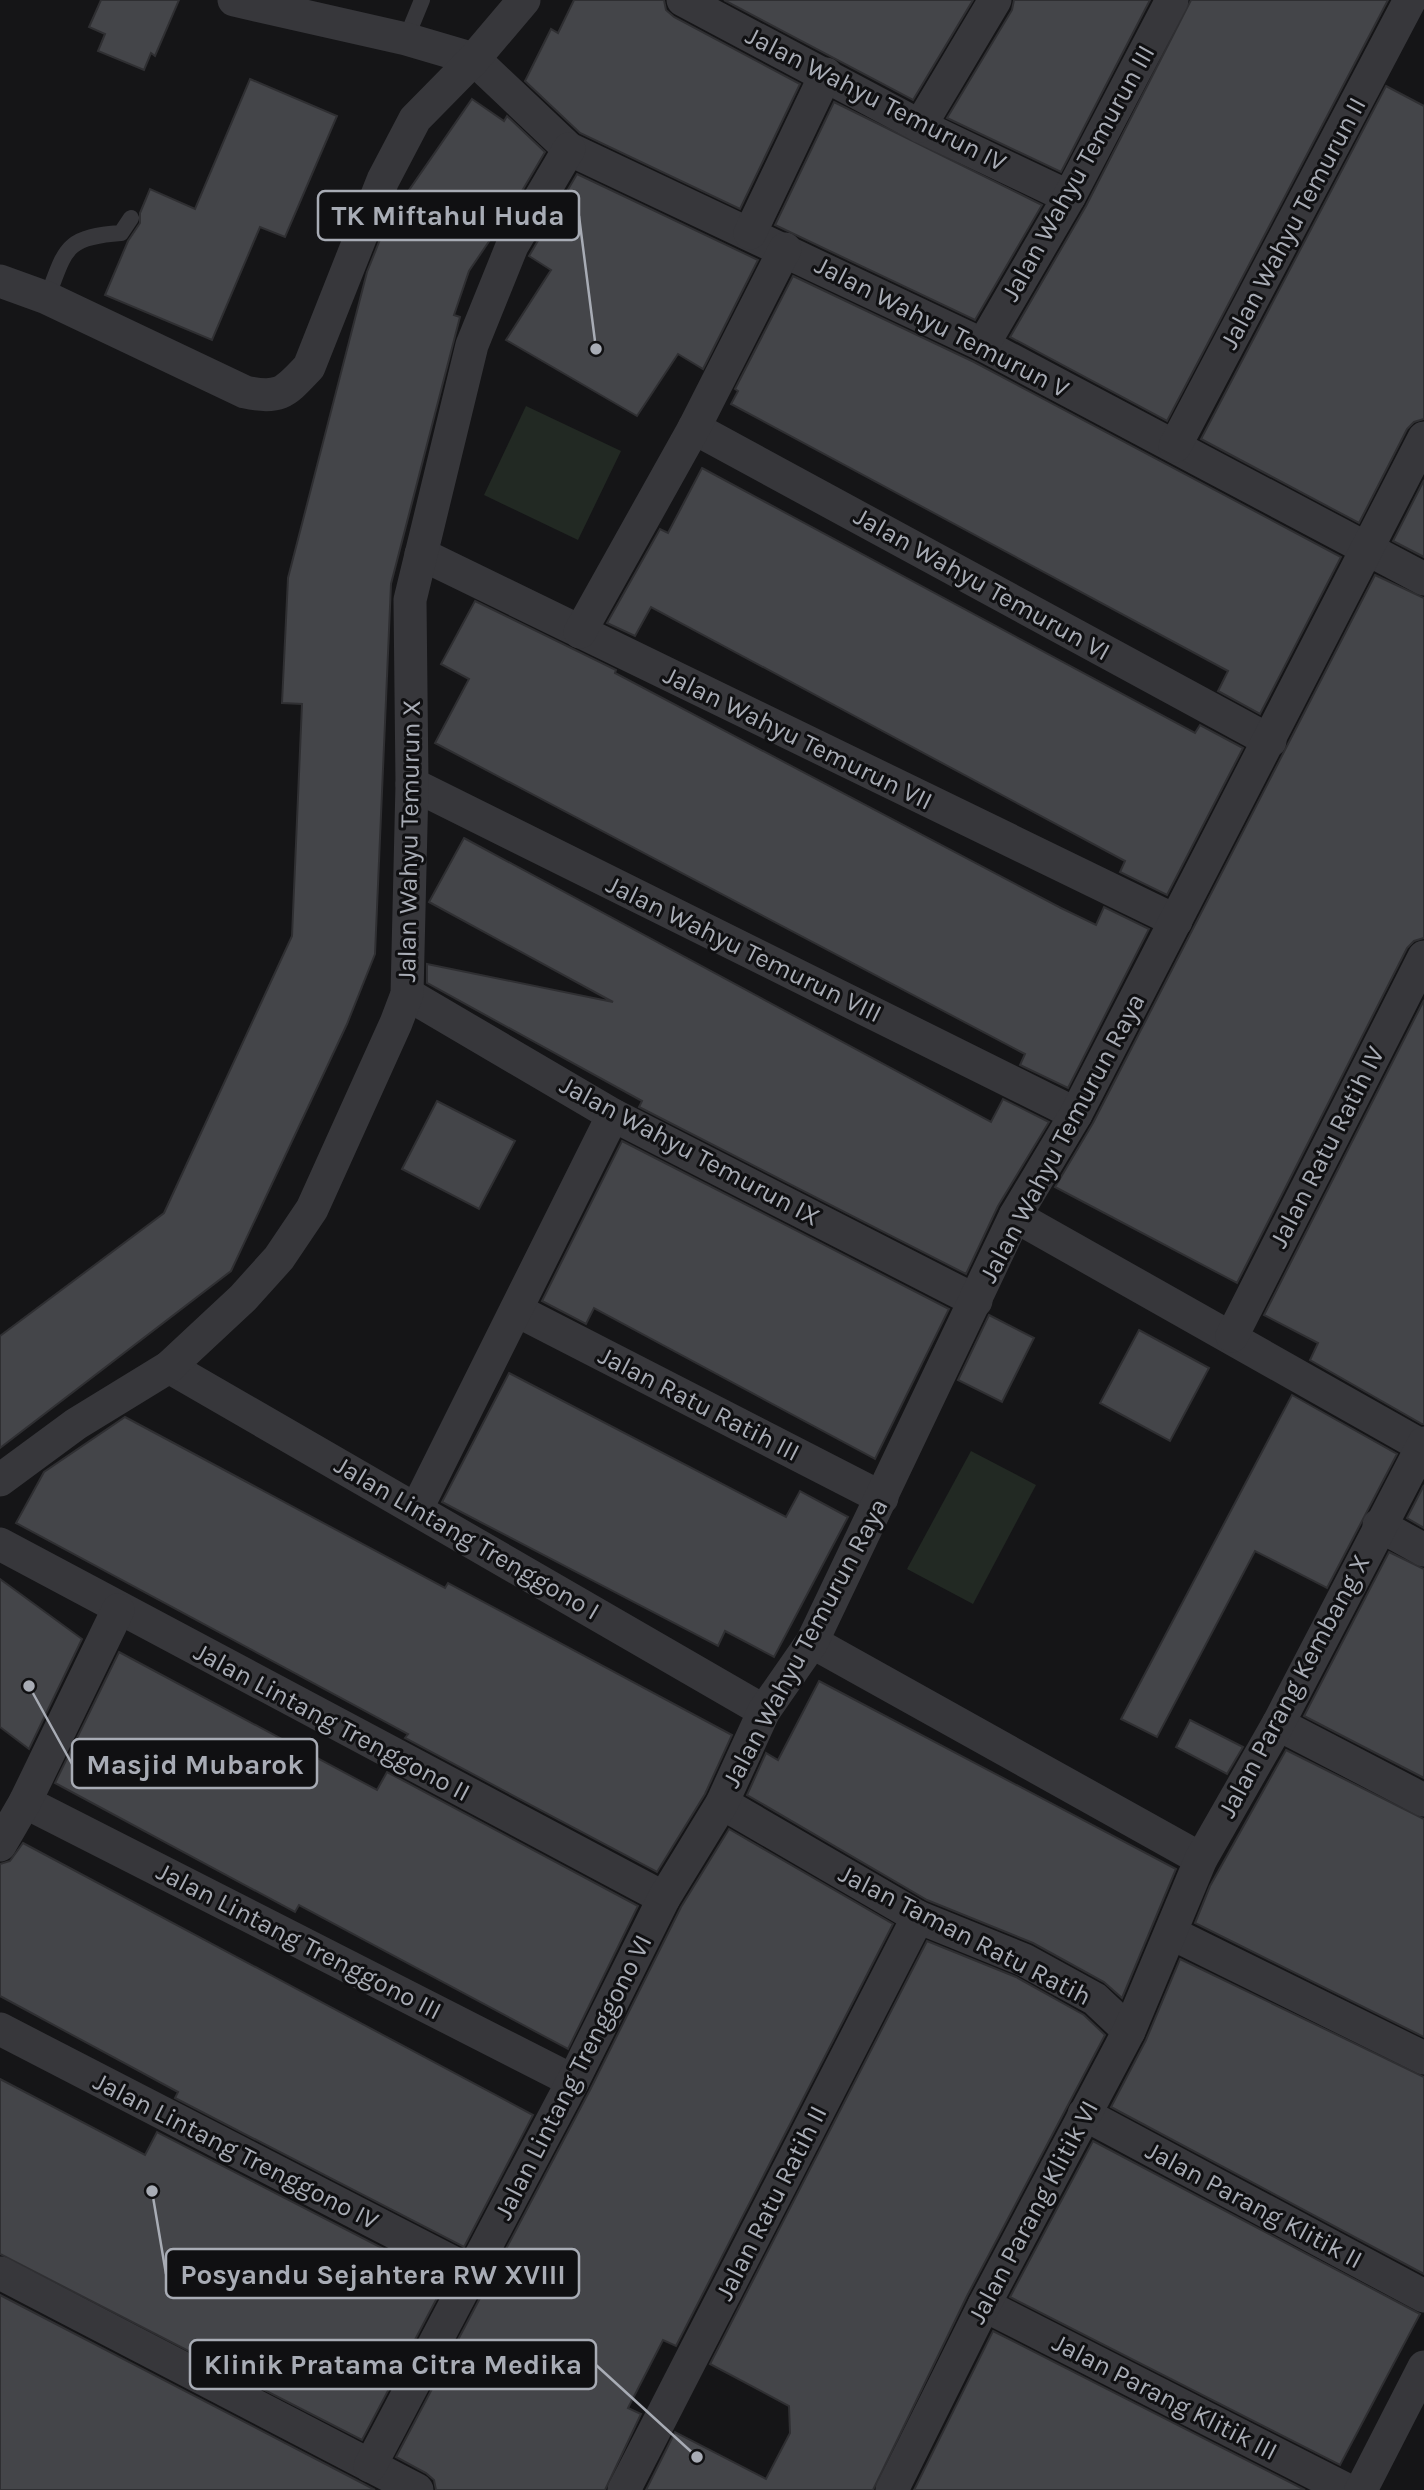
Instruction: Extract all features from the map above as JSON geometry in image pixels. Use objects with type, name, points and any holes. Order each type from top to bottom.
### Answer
[{"type":"street","points":[[234,0],[406,39],[474,59]]},
{"type":"street","points":[[0,281],[47,298],[245,392],[268,397],[288,388],[309,367],[383,180],[415,119],[474,59],[524,0]]},
{"type":"street","name":"Jalan Wahyu Temurun IV","points":[[683,0],[920,126],[1069,197]]},
{"type":"street","points":[[920,126],[995,0]]},
{"type":"street","name":"Jalan Wahyu Temurun III","points":[[983,345],[1069,197],[1171,0]]},
{"type":"street","name":"Jalan Wahyu Temurun II","points":[[1175,446],[1410,0]]},
{"type":"street","name":"Jalan Wahyu Temurun V","points":[[474,59],[569,149],[983,345],[1424,579]]},
{"type":"street","points":[[750,233],[826,74]]},
{"type":"street","name":"Jalan Wahyu Temurun X","points":[[0,1480],[76,1424],[169,1367],[243,1298],[279,1258],[312,1209],[407,994],[412,784],[410,600],[472,345],[512,246],[569,149]]},
{"type":"street","points":[[580,632],[694,428],[785,249]]},
{"type":"street","name":"Jalan Wahyu Temurun VI","points":[[694,428],[1270,741]]},
{"type":"street","name":"Jalan Wahyu Temurun Raya","points":[[722,1803],[764,1710],[812,1642],[1015,1216],[1076,1114],[1424,438]]},
{"type":"street","name":"Jalan Wahyu Temurun VII","points":[[421,554],[1175,921]]},
{"type":"street","name":"Jalan Wahyu Temurun VIII","points":[[412,784],[1076,1114]]},
{"type":"street","name":"Jalan Ratu Ratih IV","points":[[1232,1336],[1424,957]]},
{"type":"street","name":"Jalan Wahyu Temurun IX","points":[[407,994],[613,1115],[976,1301]]},
{"type":"street","points":[[417,1508],[613,1115]]},
{"type":"street","points":[[1015,1216],[1423,1445]]},
{"type":"street","name":"Jalan Ratu Ratih III","points":[[516,1310],[882,1498]]},
{"type":"street","name":"Jalan Lintang Trenggono I","points":[[169,1367],[764,1710]]},
{"type":"street","name":"Jalan Parang Kembang X","points":[[1171,1933],[1201,1859],[1278,1724],[1379,1525],[1423,1445]]},
{"type":"street","points":[[1379,1525],[1424,1550]]},
{"type":"street","name":"Jalan Lintang Trenggono II","points":[[0,1544],[664,1898]]},
{"type":"street","points":[[0,1845],[25,1802],[118,1609]]},
{"type":"street","points":[[812,1642],[1201,1859]]},
{"type":"street","points":[[1278,1724],[1424,1800]]},
{"type":"street","name":"Jalan Lintang Trenggono III","points":[[25,1802],[573,2081]]},
{"type":"street","name":"Jalan Lintang Trenggono VI","points":[[370,2466],[573,2081],[664,1898],[722,1803]]},
{"type":"street","name":"Jalan Taman Ratu Ratih","points":[[722,1803],[918,1917],[1024,1960],[1095,1999],[1129,2031]]},
{"type":"street","name":"Jalan Ratu Ratih II","points":[[624,2490],[918,1917]]},
{"type":"street","points":[[1171,1933],[1424,2058]]},
{"type":"street","name":"Jalan Parang Klitik VI","points":[[892,2490],[984,2305],[1129,2031],[1171,1933]]},
{"type":"street","name":"Jalan Lintang Trenggono IV","points":[[0,2029],[473,2273]]},
{"type":"street","name":"Jalan Parang Klitik II","points":[[1084,2114],[1424,2296]]},
{"type":"street","points":[[0,2273],[416,2490]]},
{"type":"street","name":"Jalan Parang Klitik III","points":[[984,2305],[1347,2490]]},
{"type":"street","points":[[1361,2490],[1424,2367]]},
{"type":"lane","points":[[406,39],[422,0]]},
{"type":"lane","points":[[47,298],[63,257],[75,241],[94,235],[121,233],[131,218]]},
{"type":"shaded area","points":[[526,406],[621,451],[578,540],[484,495]]},
{"type":"shaded area","points":[[971,1451],[1036,1485],[973,1604],[907,1569]]},
{"type":"building","points":[[101,0],[179,0],[155,56],[151,53],[144,70],[98,51],[105,34],[89,27]]},
{"type":"building","points":[[574,0],[664,0],[666,10],[674,17],[800,84],[740,209],[580,133],[525,81],[551,29],[558,33]]},
{"type":"building","points":[[724,0],[973,0],[913,100]]},
{"type":"building","points":[[1014,0],[1150,0],[1061,172],[947,118],[1012,10]]},
{"type":"building","points":[[1191,0],[1388,0],[1167,421],[1010,337],[1086,206]]},
{"type":"building","points":[[250,79],[337,116],[285,237],[260,227],[212,340],[105,295],[128,241],[140,223],[140,213],[150,189],[195,209]]},
{"type":"building","points":[[1386,86],[1424,106],[1424,419],[1414,422],[1407,429],[1359,523],[1201,439]]},
{"type":"building","points":[[472,99],[504,121],[507,116],[545,152],[496,235],[494,234],[469,271],[454,315],[460,317],[391,584],[375,954],[347,1024],[231,1271],[0,1448],[0,1336],[164,1213],[292,936],[302,704],[282,703],[288,578],[367,272],[387,222]]},
{"type":"building","points":[[834,102],[1042,205],[975,320],[775,225]]},
{"type":"building","points":[[577,174],[758,260],[703,369],[678,354],[637,416],[506,340],[551,270],[529,256]]},
{"type":"building","points":[[793,276],[974,362],[1341,557],[1260,714],[1218,691],[1228,671],[731,404],[738,391],[735,389]]},
{"type":"building","points":[[702,468],[1195,733],[1200,725],[1243,748],[1167,895],[1120,872],[1125,861],[651,607],[635,636],[607,623],[660,529],[668,533]]},
{"type":"building","points":[[1424,480],[1424,557],[1393,541]]},
{"type":"building","points":[[1375,575],[1424,598],[1424,938],[1414,941],[1407,948],[1237,1283],[1055,1187],[1093,1123]]},
{"type":"building","points":[[475,601],[616,670],[615,673],[1061,908],[1096,925],[1104,907],[1149,929],[1068,1088],[1020,1065],[1025,1054],[435,743],[469,679],[441,664]]},
{"type":"building","points":[[464,838],[991,1122],[1003,1099],[1049,1122],[998,1206],[966,1274],[639,1107],[642,1101],[427,983],[427,964],[613,1002],[429,902]]},
{"type":"building","points":[[1424,1000],[1422,1424],[1310,1360],[1318,1343],[1264,1315]]},
{"type":"building","points":[[437,1101],[515,1141],[479,1209],[402,1169]]},
{"type":"building","points":[[622,1141],[949,1309],[875,1459],[594,1308],[586,1324],[542,1301]]},
{"type":"building","points":[[989,1315],[1034,1338],[1002,1402],[958,1380]]},
{"type":"building","points":[[1139,1330],[1209,1368],[1170,1441],[1100,1403]]},
{"type":"building","points":[[509,1373],[786,1517],[800,1491],[848,1517],[774,1657],[725,1631],[718,1646],[442,1502]]},
{"type":"building","points":[[1292,1395],[1397,1454],[1327,1588],[1255,1551],[1157,1737],[1121,1719]]},
{"type":"building","points":[[125,1417],[445,1588],[448,1583],[732,1735],[705,1794],[657,1872],[405,1738],[408,1734],[16,1523],[44,1472]]},
{"type":"building","points":[[1424,1485],[1424,1528],[1407,1518]]},
{"type":"building","points":[[1389,1552],[1424,1569],[1424,1778],[1304,1716]]},
{"type":"building","points":[[0,1579],[82,1639],[29,1749],[0,1727]]},
{"type":"building","points":[[119,1652],[377,1790],[387,1772],[638,1906],[568,2049],[299,1905],[295,1912],[55,1783]]},
{"type":"building","points":[[819,1681],[1176,1869],[1122,1998],[1104,1982],[1033,1943],[927,1900],[747,1795],[766,1753],[778,1760]]},
{"type":"building","points":[[1190,1720],[1243,1747],[1227,1774],[1176,1747]]},
{"type":"building","points":[[1286,1750],[1424,1819],[1424,2037],[1195,1923],[1210,1886]]},
{"type":"building","points":[[729,1829],[893,1924],[676,2346],[663,2340],[628,2408],[641,2414],[605,2490],[436,2490],[434,2480],[426,2473],[396,2457],[590,2090],[681,1907]]},
{"type":"building","points":[[23,1843],[533,2115],[464,2247],[175,2098],[178,2092],[0,1996],[0,1864],[10,1861]]},
{"type":"building","points":[[927,1941],[1016,1977],[1084,2015],[1105,2035],[967,2296],[873,2490],[646,2490],[675,2432],[766,2479],[790,2433],[789,2406],[710,2364]]},
{"type":"building","points":[[1180,1959],[1424,2077],[1424,2274],[1111,2107],[1146,2040]]},
{"type":"building","points":[[0,2079],[145,2155],[157,2132],[446,2281],[362,2440],[0,2254]]},
{"type":"building","points":[[1093,2141],[1420,2314],[1340,2465],[1010,2297]]},
{"type":"building","points":[[0,2295],[362,2483],[375,2490],[0,2490]]},
{"type":"building","points":[[993,2331],[1305,2490],[914,2490]]},
{"type":"place","name":"TK Miftahul Huda","points":[[596,349]]},
{"type":"place","name":"Masjid Mubarok","points":[[29,1686]]},
{"type":"place","name":"Posyandu Sejahtera RW XVIII","points":[[152,2191]]},
{"type":"place","name":"Klinik Pratama Citra Medika","points":[[697,2457]]}]
